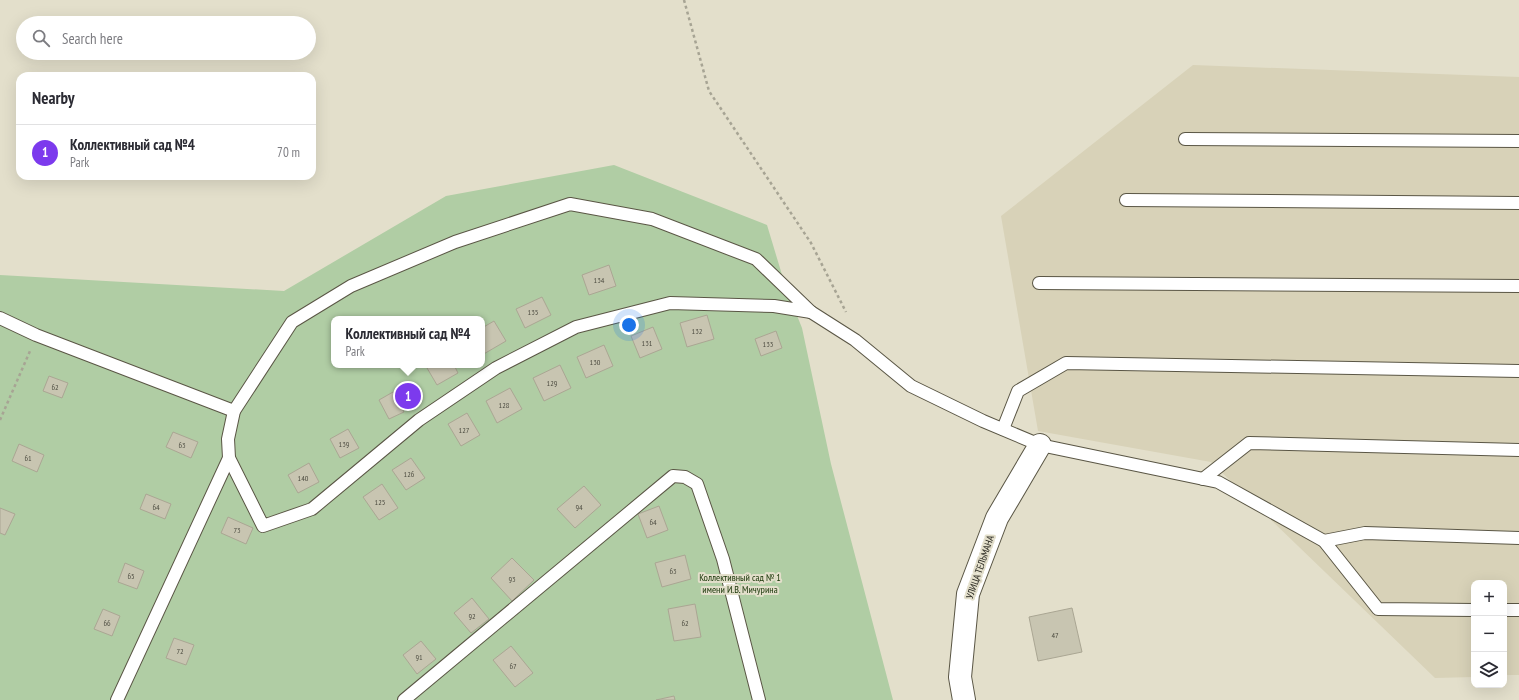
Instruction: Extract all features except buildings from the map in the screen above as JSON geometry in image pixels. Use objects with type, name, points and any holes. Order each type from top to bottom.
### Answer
[{"type":"street","name":"УЛИЦА ТЕЛЬМАНА","points":[[964,700],[960,677],[968,594],[997,518],[1040,445]]},
{"type":"lane","points":[[1185,138],[1519,141]]},
{"type":"lane","points":[[1126,200],[1519,203]]},
{"type":"lane","points":[[811,312],[774,306],[670,303],[576,327],[496,368],[418,420],[312,509],[263,526],[229,458],[228,439],[234,411],[292,322],[351,286],[448,245],[570,204],[652,219],[756,259],[811,312],[856,340],[911,386],[1040,445],[1218,482],[1324,541],[1378,609],[1471,610]]},
{"type":"lane","points":[[1039,283],[1519,286]]},
{"type":"lane","points":[[0,318],[36,335],[234,411]]},
{"type":"lane","points":[[1003,429],[1018,391],[1066,363],[1519,371]]},
{"type":"lane","points":[[1203,479],[1249,443],[1519,450]]},
{"type":"lane","points":[[117,700],[229,458]]},
{"type":"lane","points":[[404,700],[673,476],[685,477],[697,484],[723,559],[759,700]]},
{"type":"lane","points":[[1324,541],[1365,533],[1519,538]]},
{"type":"lane","points":[[1507,610],[1519,610]]},
{"type":"path","points":[[684,0],[709,91],[811,243],[846,312]]},
{"type":"path","points":[[0,420],[36,335]]},
{"type":"shaded area","points":[[1193,65],[1519,77],[1519,675],[1507,675],[1507,580],[1471,580],[1471,677],[1435,678],[1211,462],[1038,431],[1001,216]]},
{"type":"green space","name":"Коллективный сад № 1 имени И.В. Мичурина","points":[[614,165],[767,225],[786,288],[802,328],[831,464],[893,700],[0,700],[0,275],[284,291],[446,196]]},
{"type":"place","name":"Коллективный сад №4","points":[[408,396]]}]
